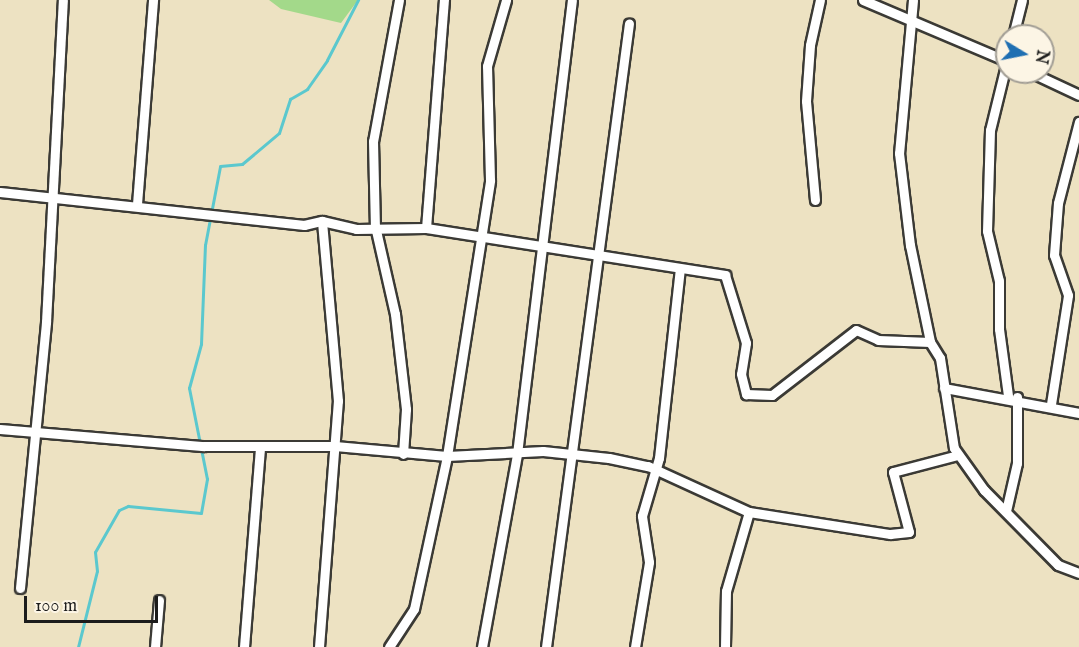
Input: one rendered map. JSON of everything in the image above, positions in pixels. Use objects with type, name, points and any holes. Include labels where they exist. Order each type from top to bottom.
[{"type":"street","points":[[20,588],[46,322],[50,196],[63,0]]},
{"type":"street","points":[[137,204],[153,0]]},
{"type":"street","points":[[399,0],[373,120],[375,226],[395,314],[406,410],[403,454]]},
{"type":"street","points":[[426,228],[444,0]]},
{"type":"street","points":[[389,647],[414,609],[447,456],[489,180],[487,66],[506,0]]},
{"type":"street","points":[[483,647],[517,454],[572,0]]},
{"type":"street","points":[[815,200],[806,101],[810,45],[820,0]]},
{"type":"street","points":[[862,0],[910,16],[995,55]]},
{"type":"street","points":[[913,0],[899,153],[910,245],[930,342],[940,358],[958,455],[1006,511],[1058,565],[1079,573]]},
{"type":"street","points":[[1016,24],[1022,0]]},
{"type":"street","points":[[546,647],[569,456],[601,257],[629,23]]},
{"type":"street","points":[[1001,84],[990,130],[987,231],[999,281],[999,329],[1012,397],[1017,463],[1006,511]]},
{"type":"street","points":[[1055,84],[1079,95]]},
{"type":"street","points":[[1051,405],[1068,295],[1054,255],[1058,203],[1079,122]]},
{"type":"street","points":[[0,192],[137,204],[304,225],[322,221],[426,228],[480,239],[541,246],[728,278],[746,343],[741,374],[746,394],[772,395],[856,330],[878,340],[930,342]]},
{"type":"street","points":[[319,647],[335,446],[337,366],[322,221]]},
{"type":"street","points":[[635,647],[649,562],[642,516],[652,468],[659,458],[680,269]]},
{"type":"street","points":[[944,388],[1012,397],[1079,413]]},
{"type":"street","points":[[0,429],[34,429],[204,446],[260,448],[335,446],[403,454],[447,456],[517,454],[569,456],[652,468],[748,512],[890,534],[909,532],[893,472],[958,455]]},
{"type":"street","points":[[244,647],[260,448]]},
{"type":"street","points":[[725,647],[726,591],[748,512]]},
{"type":"street","points":[[155,647],[159,600]]},
{"type":"green space","points":[[269,0],[358,0],[341,23],[281,9]]},
{"type":"waterway","points":[[78,647],[97,571],[95,552],[119,510],[128,506],[201,513],[207,479],[189,388],[201,344],[205,245],[220,166],[242,164],[279,133],[290,99],[307,89],[327,60],[358,0]]}]
